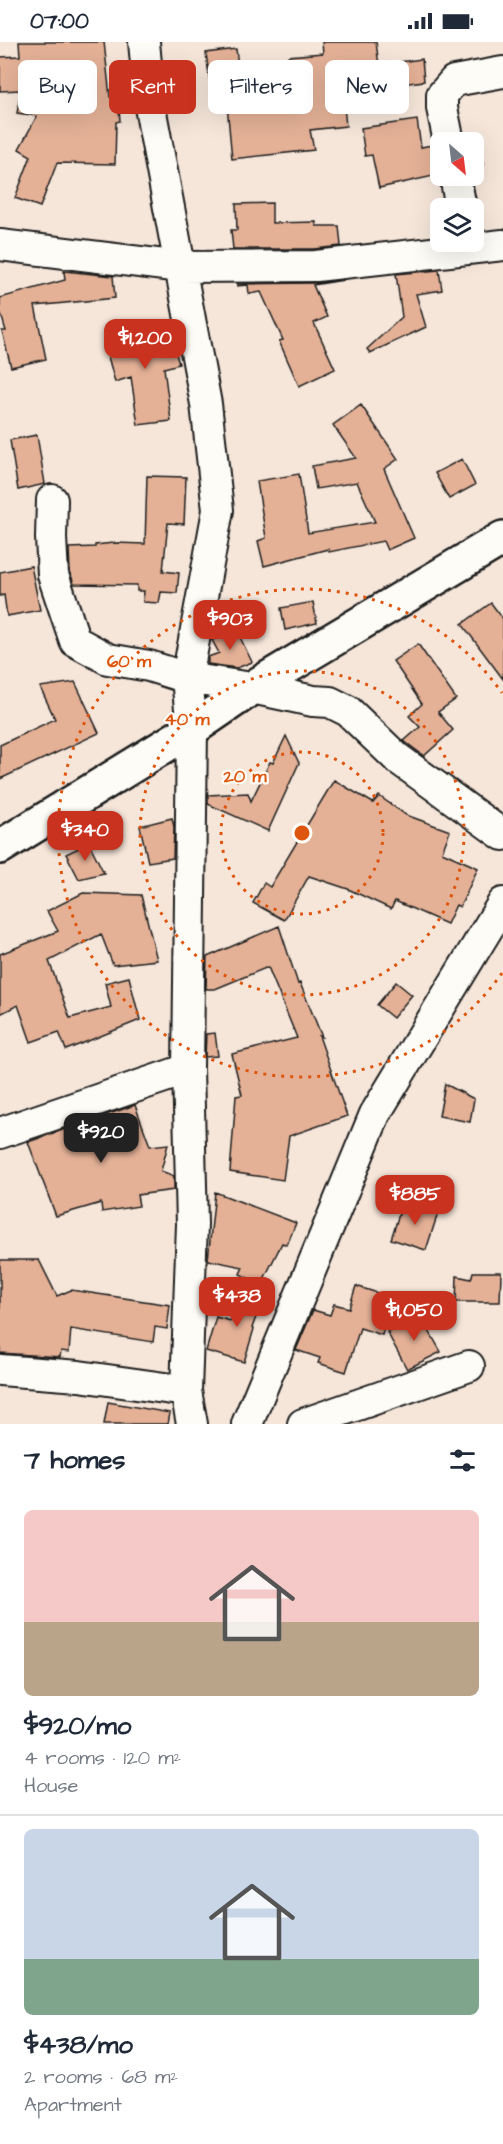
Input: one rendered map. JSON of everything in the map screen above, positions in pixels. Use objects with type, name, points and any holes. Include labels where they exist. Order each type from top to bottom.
[{"type":"street","points":[[144,42],[150,107],[206,404],[218,510],[187,678],[192,729],[188,1069],[192,1224],[186,1391],[192,1424]]},
{"type":"street","points":[[446,132],[442,95],[454,81],[503,72]]},
{"type":"street","points":[[484,244],[503,245]]},
{"type":"street","points":[[0,245],[181,267],[316,266],[430,250]]},
{"type":"street","points":[[52,500],[53,575],[75,641],[108,658],[149,666],[187,678],[252,688],[313,701],[330,702],[348,711],[397,758],[503,835]]},
{"type":"street","points":[[0,847],[192,729],[252,688],[503,538]]},
{"type":"street","points":[[247,1424],[375,1114],[503,903]]},
{"type":"street","points":[[0,1133],[188,1069]]},
{"type":"street","points":[[303,1424],[469,1366]]},
{"type":"street","points":[[0,1370],[80,1376],[186,1391]]},
{"type":"building","points":[[19,42],[104,42],[109,88],[109,114],[119,114],[120,121],[116,122],[115,164],[57,163],[40,207],[15,198],[31,156],[19,149],[37,116],[24,114],[97,114],[97,60],[18,60],[18,90],[0,91],[0,57],[20,56]]},
{"type":"building","points":[[322,42],[376,42],[378,60],[325,60],[325,114],[345,114],[346,126],[310,130],[314,150],[232,159],[228,114],[313,114],[313,60],[288,60],[288,56],[323,53]]},
{"type":"building","points":[[236,49],[237,60],[208,60],[208,68],[206,53]]},
{"type":"building","points":[[422,59],[424,81],[409,83],[409,61]]},
{"type":"building","points":[[417,120],[421,147],[430,145],[430,177],[379,188],[372,155],[365,156],[361,128]]},
{"type":"building","points":[[272,203],[272,223],[316,222],[316,226],[339,226],[341,246],[315,249],[233,249],[231,230],[237,230],[236,204]]},
{"type":"building","points":[[439,270],[442,290],[416,294],[426,327],[370,353],[367,349],[402,317],[396,274]]},
{"type":"building","points":[[64,271],[113,276],[115,298],[35,306],[46,359],[11,367],[2,331],[6,331],[0,311],[0,298],[65,280]]},
{"type":"building","points":[[344,280],[313,285],[327,317],[314,323],[335,369],[299,386],[279,341],[283,340],[261,292],[249,294],[248,285],[237,286],[237,284],[316,283]]},
{"type":"building","points":[[167,324],[179,364],[164,368],[171,421],[138,425],[131,377],[115,382],[104,342]]},
{"type":"building","points":[[361,405],[398,459],[384,469],[414,538],[387,550],[383,541],[329,552],[328,549],[264,566],[258,541],[266,538],[257,481],[299,474],[308,533],[375,522],[357,482],[316,489],[312,466],[356,458],[333,425]]},
{"type":"building","points":[[37,435],[45,484],[18,490],[10,440]]},
{"type":"building","points":[[462,459],[475,485],[449,499],[435,473]]},
{"type":"building","points":[[147,476],[186,477],[184,524],[168,523],[163,571],[179,573],[177,593],[161,592],[159,603],[143,602],[144,591],[137,591],[137,585],[74,584],[70,572],[69,548],[95,547],[95,545],[114,543],[145,544]]},
{"type":"building","points":[[31,566],[40,610],[7,616],[4,595],[0,596],[0,572]]},
{"type":"building","points":[[313,602],[317,623],[285,630],[281,608]]},
{"type":"building","points":[[491,603],[503,619],[503,679],[462,624]]},
{"type":"building","points":[[236,629],[252,662],[237,668],[208,664],[208,657],[219,653],[212,640]]},
{"type":"building","points":[[418,644],[456,699],[438,712],[453,730],[424,756],[404,741],[420,727],[409,716],[422,704],[393,661]]},
{"type":"building","points":[[75,682],[99,733],[0,779],[0,745],[55,719],[40,687]]},
{"type":"building","points":[[286,736],[299,763],[268,831],[208,804],[208,795],[248,793],[251,801]]},
{"type":"building","points":[[334,780],[373,803],[379,796],[406,815],[450,831],[442,852],[478,868],[460,907],[456,905],[447,924],[395,901],[391,909],[348,889],[309,876],[284,920],[253,903],[264,883],[270,887]]},
{"type":"building","points":[[172,818],[173,858],[148,862],[140,826]]},
{"type":"building","points":[[89,843],[104,873],[79,879],[66,854]]},
{"type":"building","points":[[83,893],[141,895],[157,960],[113,965],[101,934],[49,961],[70,1018],[111,1007],[105,983],[129,977],[140,1020],[66,1050],[59,1032],[31,1042],[18,1005],[0,1014],[0,954],[58,931],[47,911]]},
{"type":"building","points":[[279,926],[298,984],[300,983],[322,1037],[319,1036],[347,1116],[289,1136],[283,1180],[230,1172],[236,1096],[242,1095],[232,1054],[297,1038],[268,967],[215,989],[206,989],[207,957]]},
{"type":"building","points":[[396,982],[412,995],[393,1018],[377,1005]]},
{"type":"building","points":[[215,1033],[218,1056],[205,1057],[206,1034]]},
{"type":"building","points":[[445,1084],[474,1099],[470,1122],[439,1116]]},
{"type":"building","points":[[135,1105],[150,1146],[168,1144],[161,1171],[174,1176],[174,1190],[137,1195],[139,1206],[102,1212],[101,1203],[56,1216],[28,1142]]},
{"type":"building","points":[[215,1192],[296,1223],[287,1245],[282,1243],[261,1285],[240,1274],[243,1267],[208,1260]]},
{"type":"building","points":[[403,1202],[438,1213],[426,1250],[391,1239]]},
{"type":"building","points":[[0,1260],[39,1260],[57,1296],[71,1290],[170,1305],[167,1329],[155,1327],[153,1342],[71,1329],[69,1352],[61,1351],[60,1357],[0,1353]]},
{"type":"building","points":[[473,1272],[501,1272],[500,1302],[456,1302],[457,1276],[471,1279]]},
{"type":"building","points":[[246,1285],[265,1293],[252,1328],[254,1329],[244,1362],[206,1351],[216,1317],[231,1321]]},
{"type":"building","points":[[356,1286],[393,1298],[382,1335],[360,1328],[346,1372],[318,1363],[320,1358],[296,1350],[313,1310],[330,1315],[334,1304],[349,1308]]},
{"type":"building","points":[[420,1315],[441,1352],[407,1369],[387,1332]]},
{"type":"building","points":[[108,1402],[170,1413],[168,1424],[104,1424]]}]
